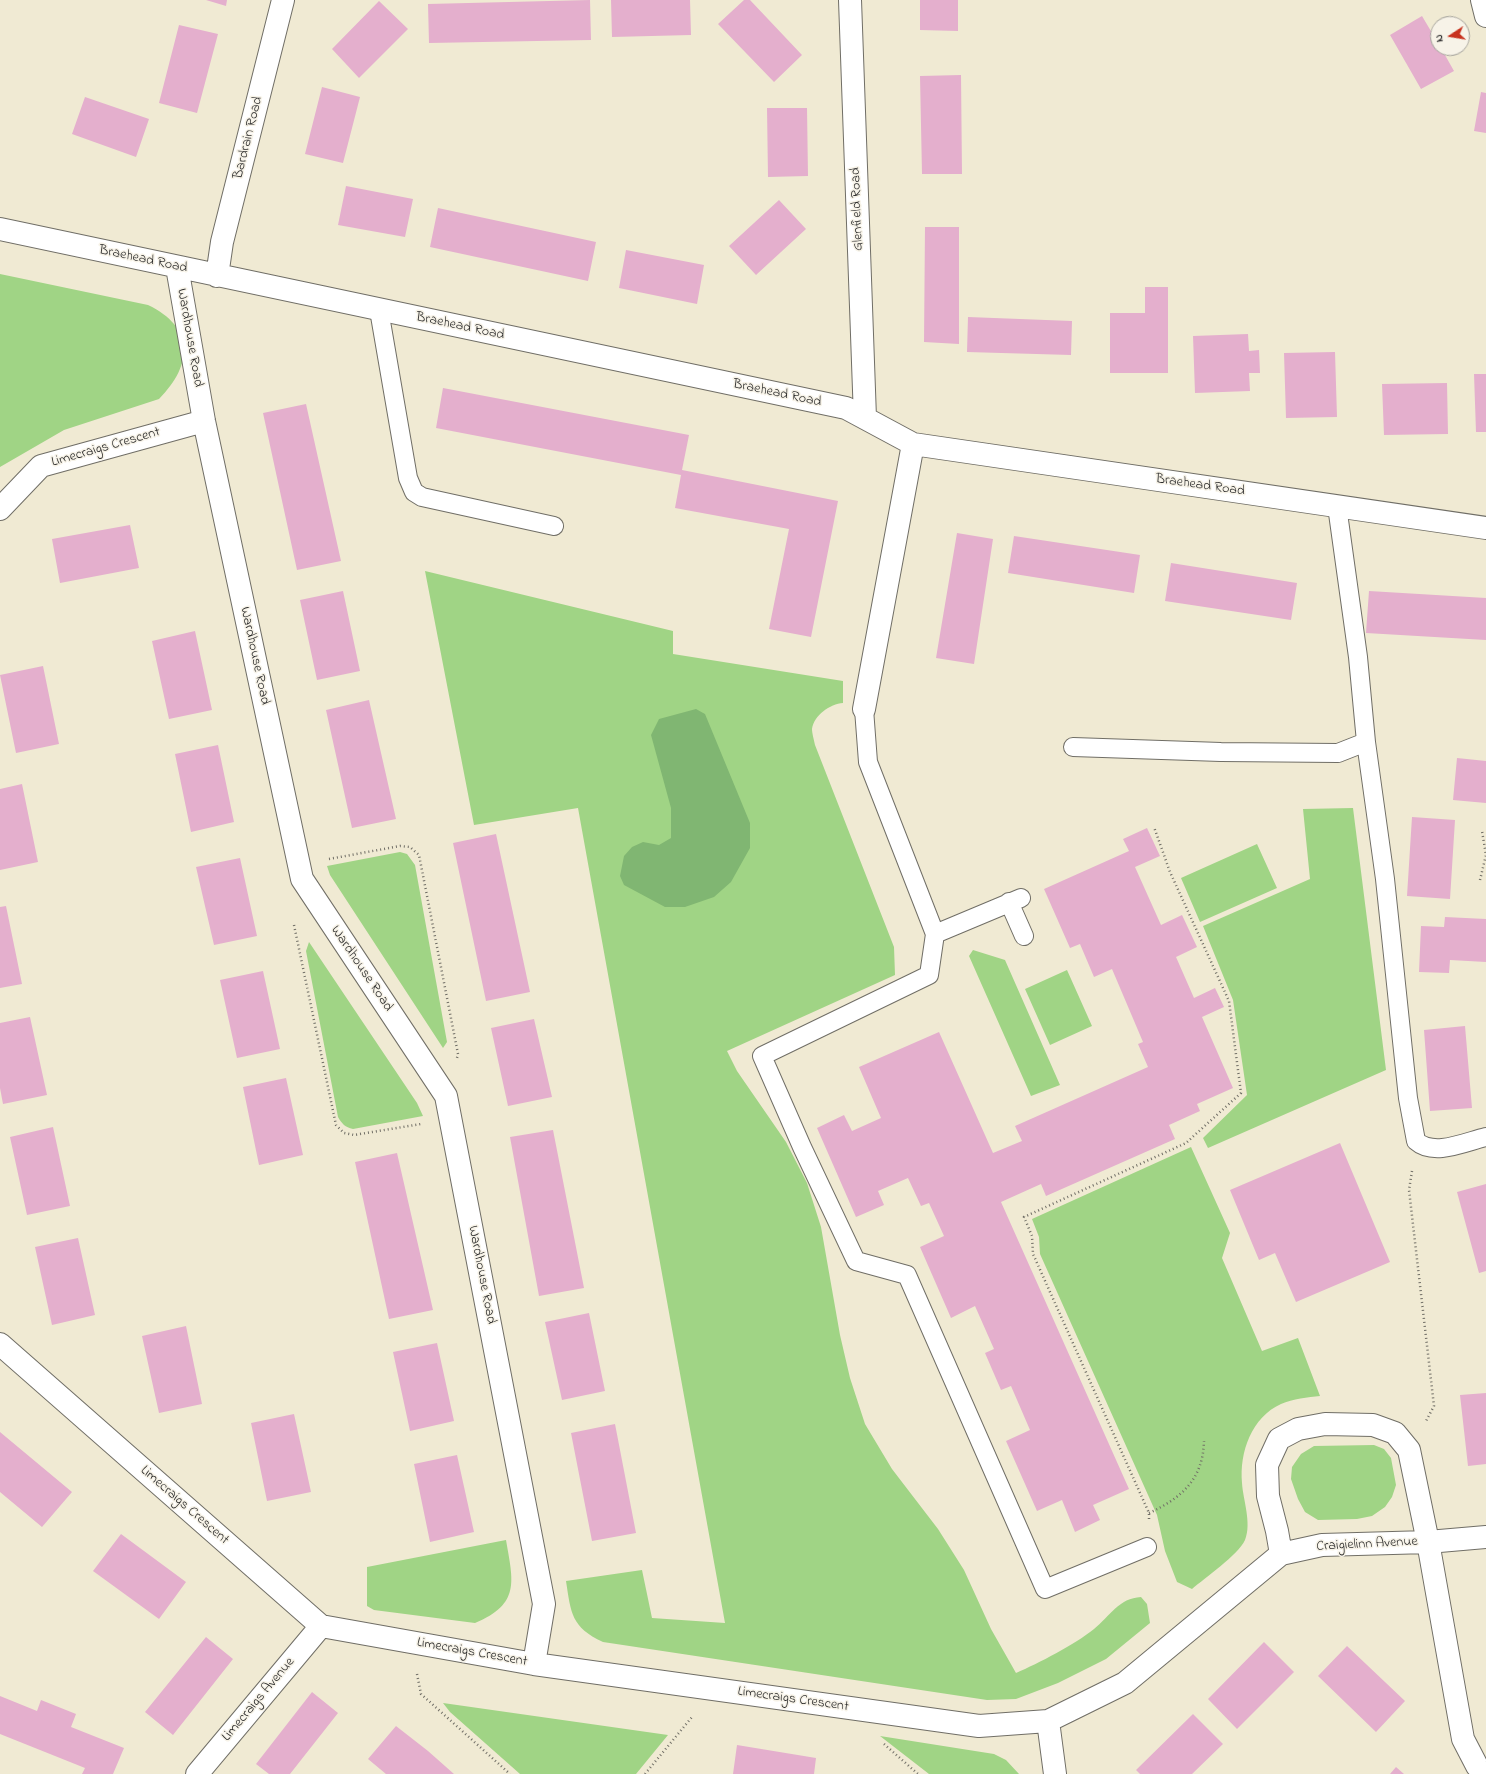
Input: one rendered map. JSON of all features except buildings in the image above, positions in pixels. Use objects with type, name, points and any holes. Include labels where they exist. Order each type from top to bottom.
[{"type":"street","name":"Bardrain Road","points":[[217,276],[222,242],[283,0]]},
{"type":"street","name":"Glenfield Road","points":[[850,0],[865,418]]},
{"type":"street","points":[[1482,0],[1486,16]]},
{"type":"street","name":"Braehead Road","points":[[0,230],[846,408],[913,444],[1486,528]]},
{"type":"street","name":"Wardhouse Road","points":[[176,268],[204,421],[302,879],[446,1096],[544,1604],[534,1664]]},
{"type":"street","name":"Limecraigs Crescent","points":[[0,509],[41,466],[204,421]]},
{"type":"street","points":[[864,709],[913,444]]},
{"type":"street","name":"Limecraigs Crescent","points":[[0,1344],[322,1626],[534,1664],[979,1726],[1048,1721]]},
{"type":"street","points":[[1281,1554],[1278,1531],[1268,1496],[1267,1465],[1279,1439],[1298,1430],[1325,1424],[1373,1425],[1395,1434],[1409,1450],[1428,1542],[1486,1537]]},
{"type":"street","name":"Craigielinn Avenue","points":[[1048,1721],[1125,1683],[1281,1554],[1322,1545],[1428,1542],[1430,1561],[1463,1739],[1477,1766],[1485,1774]]},
{"type":"street","name":"Limecraigs Avenue","points":[[197,1774],[322,1626]]},
{"type":"street","points":[[1048,1721],[1055,1774]]},
{"type":"lane","points":[[379,310],[408,478],[414,492],[422,497],[554,526]]},
{"type":"lane","points":[[1337,506],[1358,657],[1366,742],[1388,902],[1408,1098],[1416,1141],[1420,1144],[1439,1149],[1486,1137]]},
{"type":"lane","points":[[864,709],[868,762],[935,934],[929,975],[762,1056],[802,1147],[856,1261],[907,1275],[1045,1589],[1146,1547]]},
{"type":"lane","points":[[1073,747],[1221,752],[1338,753],[1366,742]]},
{"type":"lane","points":[[935,934],[1015,900],[1024,936]]},
{"type":"path","points":[[1146,1547],[1149,1514],[1033,1254],[1032,1236],[1024,1217],[1186,1143],[1241,1093],[1229,1001],[1170,872],[1154,827]]},
{"type":"path","points":[[1480,880],[1486,855],[1482,831]]},
{"type":"path","points":[[446,1096],[458,1054],[419,855],[410,847],[400,846],[321,860],[302,879],[292,913],[336,1125],[344,1133],[354,1135],[451,1119]]},
{"type":"path","points":[[1409,1450],[1434,1406],[1410,1190],[1416,1141]]},
{"type":"path","points":[[1149,1514],[1169,1504],[1185,1492],[1196,1476],[1204,1456],[1204,1441]]},
{"type":"path","points":[[411,1642],[422,1694],[510,1774]]},
{"type":"path","points":[[645,1774],[715,1689]]},
{"type":"green space","points":[[0,274],[148,305],[163,314],[174,324],[181,335],[184,347],[183,360],[179,373],[159,399],[64,430],[0,467]]},
{"type":"green space","points":[[425,571],[673,631],[673,654],[843,681],[843,703],[823,711],[813,724],[812,732],[815,745],[894,947],[895,975],[727,1051],[737,1071],[786,1142],[807,1183],[821,1227],[840,1335],[850,1378],[865,1424],[892,1469],[938,1529],[964,1570],[991,1629],[1016,1673],[1046,1659],[1077,1641],[1100,1624],[1115,1608],[1121,1604],[1133,1598],[1141,1597],[1147,1604],[1150,1623],[1106,1659],[1058,1683],[1016,1699],[987,1700],[603,1642],[584,1631],[574,1618],[569,1602],[566,1581],[642,1570],[652,1618],[725,1623],[578,808],[474,825]]},
{"type":"green space","points":[[696,709],[705,714],[750,823],[750,848],[731,882],[714,897],[685,907],[665,907],[624,885],[620,876],[624,856],[632,847],[643,842],[659,845],[671,838],[671,808],[651,735],[659,719]]},
{"type":"green space","points":[[1353,808],[1386,1070],[1208,1148],[1203,1138],[1247,1095],[1233,1000],[1203,926],[1310,879],[1303,809]]},
{"type":"green space","points":[[1257,844],[1277,888],[1200,922],[1181,878]]},
{"type":"green space","points":[[400,852],[407,854],[415,865],[447,1042],[443,1048],[330,875],[327,866]]},
{"type":"green space","points":[[309,942],[417,1103],[423,1116],[353,1129],[346,1126],[339,1119],[306,951]]},
{"type":"green space","points":[[973,950],[1005,960],[1060,1085],[1031,1096],[969,956]]},
{"type":"green space","points":[[1067,970],[1092,1026],[1050,1045],[1025,989]]},
{"type":"green space","points":[[1191,1147],[1230,1233],[1222,1258],[1262,1351],[1298,1338],[1320,1396],[1281,1404],[1262,1417],[1255,1427],[1245,1448],[1243,1459],[1242,1483],[1248,1526],[1245,1540],[1229,1559],[1192,1589],[1177,1582],[1165,1551],[1157,1515],[1040,1254],[1039,1237],[1032,1219]]},
{"type":"green space","points":[[1374,1445],[1384,1449],[1391,1458],[1396,1485],[1392,1497],[1385,1507],[1372,1516],[1357,1519],[1318,1520],[1305,1512],[1298,1499],[1291,1479],[1292,1467],[1301,1454],[1314,1446]]},
{"type":"green space","points":[[506,1540],[511,1568],[510,1590],[507,1599],[500,1608],[490,1616],[475,1623],[374,1610],[367,1606],[367,1567]]},
{"type":"green space","points":[[443,1703],[668,1735],[636,1774],[520,1774],[450,1712]]},
{"type":"green space","points":[[880,1736],[994,1754],[1006,1760],[1019,1774],[929,1774]]}]
